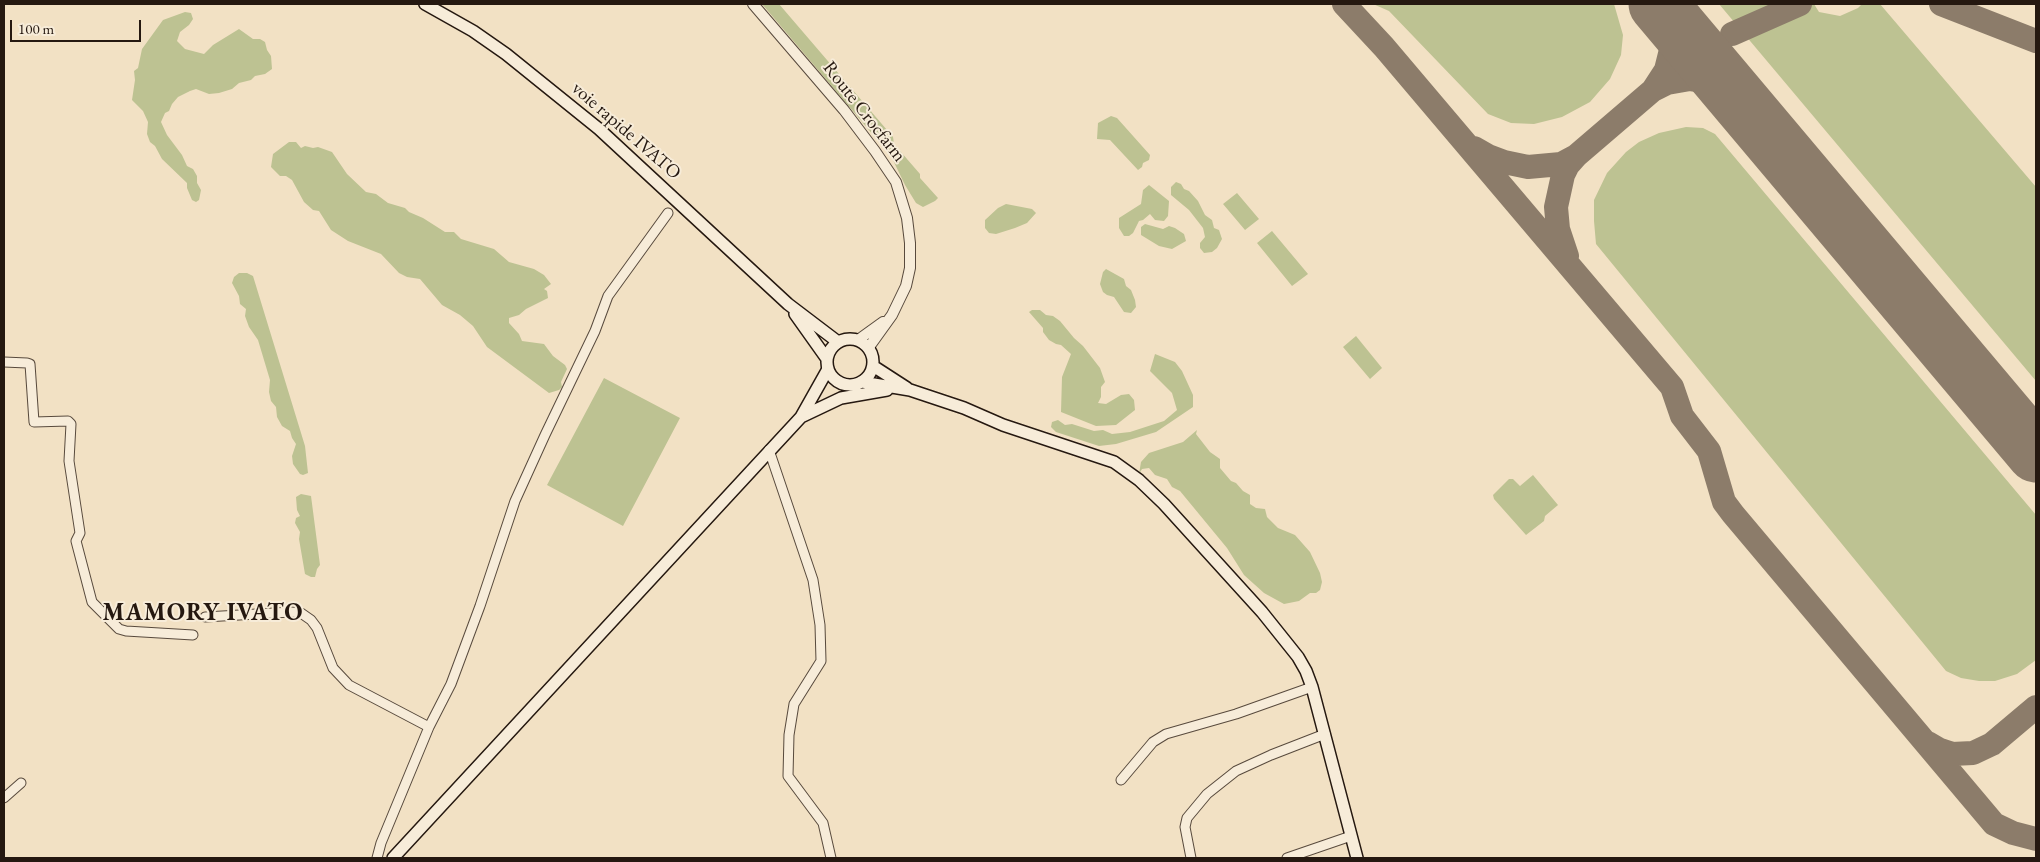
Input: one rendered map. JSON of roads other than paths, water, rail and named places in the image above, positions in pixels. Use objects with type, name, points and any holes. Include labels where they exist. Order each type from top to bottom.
[{"type":"main road","name":"voie rapide IVATO","points":[[425,4],[473,31],[506,54],[599,129],[788,304]]},
{"type":"main road","points":[[788,304],[838,342]]},
{"type":"main road","points":[[788,304],[828,364],[834,378],[842,383],[857,383],[910,390],[964,408],[1003,425],[1114,462],[1139,480],[1187,528],[1298,657],[1312,687],[1357,858]]},
{"type":"main road","points":[[393,858],[801,416],[828,364],[831,349],[838,342],[848,339],[858,340],[869,347],[873,366],[869,376],[801,416]]},
{"type":"main road","points":[[873,366],[910,390]]},
{"type":"main road","points":[[801,416],[841,398],[876,391],[910,390]]},
{"type":"street","name":"Route Crocfarm","points":[[753,4],[844,110],[896,182],[907,218],[910,268],[906,286],[892,315],[869,347]]},
{"type":"street","points":[[376,858],[429,727],[450,684],[480,606],[515,501],[595,331],[608,296],[668,213]]},
{"type":"street","name":"Route Crocfarm","points":[[858,340],[892,315]]},
{"type":"street","points":[[4,362],[30,364],[34,422],[68,421],[71,424],[69,461],[80,533],[76,541],[92,602],[119,629],[193,635]]},
{"type":"street","points":[[769,450],[813,580],[820,625],[821,661],[794,704],[789,735],[788,776],[823,823],[831,858]]},
{"type":"street","points":[[205,617],[301,613],[317,628],[333,668],[349,685],[429,727]]},
{"type":"street","points":[[1121,780],[1153,742],[1166,734],[1236,714],[1312,687]]},
{"type":"street","points":[[1191,858],[1185,827],[1187,818],[1207,794],[1236,771],[1325,734]]},
{"type":"street","points":[[4,798],[21,783]]},
{"type":"street","points":[[1287,858],[1351,836]]},
{"type":"district","name":"MAMORY IVATO","points":[[203,613]]}]
